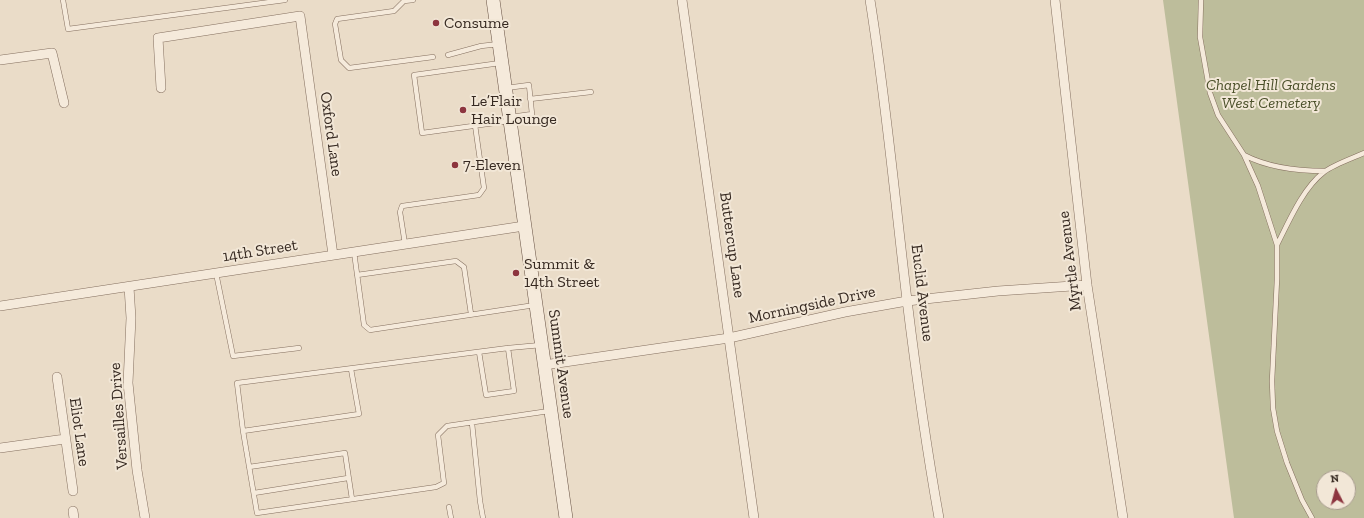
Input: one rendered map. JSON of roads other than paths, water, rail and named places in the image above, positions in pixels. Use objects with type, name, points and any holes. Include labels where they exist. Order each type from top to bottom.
[{"type":"main road","name":"Summit Avenue","points":[[493,0],[566,518]]},
{"type":"street","name":"Buttercup Lane","points":[[682,0],[754,518]]},
{"type":"street","name":"Euclid Avenue","points":[[870,0],[881,67],[907,301],[928,455],[939,518]]},
{"type":"street","name":"Myrtle Avenue","points":[[1055,0],[1086,285],[1123,518]]},
{"type":"street","name":"Oxford Lane","points":[[161,88],[158,38],[300,16],[333,256]]},
{"type":"street","points":[[0,60],[52,53],[64,103]]},
{"type":"street","name":"14th Street","points":[[0,306],[524,226]]},
{"type":"street","name":"Morningside Drive","points":[[544,365],[729,338],[845,312],[907,301],[998,291],[1086,285]]},
{"type":"street","name":"Versailles Drive","points":[[129,286],[131,318],[128,383],[137,470],[144,518]]},
{"type":"street","name":"Eliot Lane","points":[[56,377],[73,491]]},
{"type":"street","points":[[0,448],[65,439]]},
{"type":"lane","points":[[63,0],[68,29],[285,0]]},
{"type":"lane","points":[[413,0],[404,2],[394,11],[337,19],[335,24],[341,60],[349,68],[433,57]]},
{"type":"lane","points":[[1201,0],[1200,37],[1210,93],[1218,115],[1244,155],[1258,186],[1277,245],[1277,279],[1272,381],[1273,408],[1287,463],[1302,500],[1312,518]]},
{"type":"lane","points":[[448,55],[482,46],[499,44]]},
{"type":"lane","points":[[501,63],[414,75],[422,133],[475,126],[532,114],[529,85],[505,88]]},
{"type":"lane","points":[[530,99],[592,92]]},
{"type":"lane","points":[[406,244],[400,212],[402,206],[479,195],[484,188],[475,126]]},
{"type":"lane","points":[[1277,245],[1288,221],[1312,184],[1325,171],[1364,153]]},
{"type":"lane","points":[[1244,155],[1259,163],[1282,168],[1304,171],[1325,171]]},
{"type":"lane","points":[[354,252],[364,325],[370,330],[535,305]]},
{"type":"lane","points":[[357,275],[456,261],[464,266],[471,314]]},
{"type":"lane","points":[[216,273],[232,356],[299,348]]},
{"type":"lane","points":[[541,345],[237,383],[243,431],[257,513],[436,487],[444,483],[438,435],[447,426],[550,411]]},
{"type":"lane","points":[[479,352],[486,395],[514,392],[508,348]]},
{"type":"lane","points":[[243,431],[359,414],[351,369]]},
{"type":"lane","points":[[472,422],[483,518]]},
{"type":"lane","points":[[249,467],[344,453],[352,499]]},
{"type":"lane","points":[[254,493],[348,478]]},
{"type":"lane","points":[[449,507],[451,518]]},
{"type":"place","name":"Consume","points":[[436,23]]},
{"type":"place","name":"Le’Flair Hair Lounge","points":[[463,110]]},
{"type":"place","name":"7-Eleven","points":[[455,165]]},
{"type":"place","name":"Summit & 14th Street","points":[[516,273]]},
{"type":"park label","name":"Chapel Hill Gardens West Cemetery","points":[[1271,94]]}]
